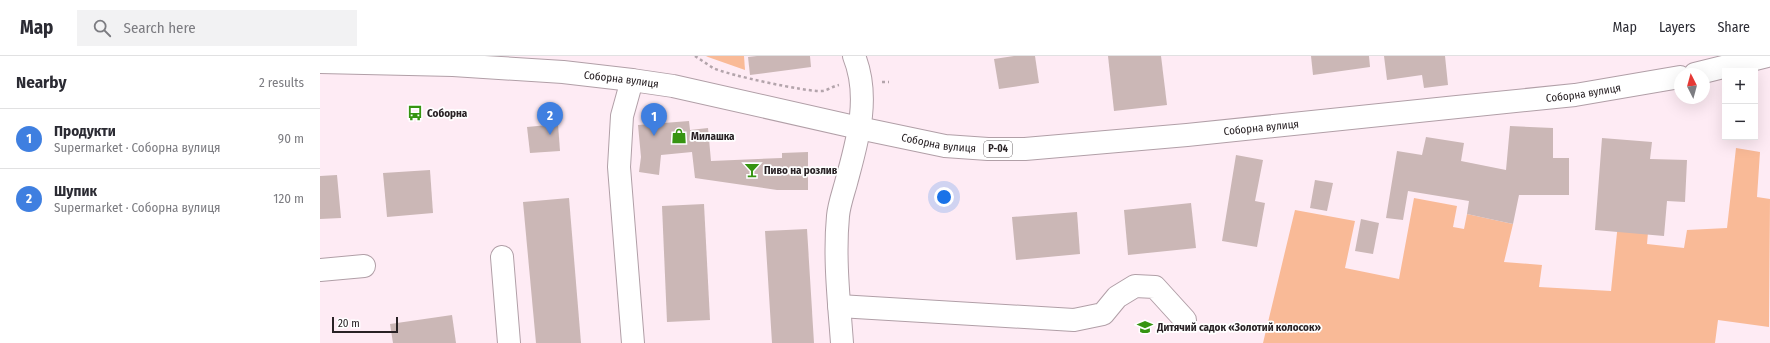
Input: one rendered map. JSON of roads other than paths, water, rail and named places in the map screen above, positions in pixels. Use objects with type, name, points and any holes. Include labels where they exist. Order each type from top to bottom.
[{"type":"main road","points":[[842,343],[836,244],[838,214],[859,128],[862,101],[862,83],[854,56]]},
{"type":"main road","points":[[1710,70],[1767,56]]},
{"type":"main road","name":"Соборна вулиця","points":[[320,62],[453,65],[563,72],[632,80],[673,86],[946,146],[988,149],[1025,149],[1575,95],[1674,78]]},
{"type":"main road","points":[[632,80],[622,116],[619,167],[632,343]]},
{"type":"main road","points":[[502,257],[508,343]]},
{"type":"main road","points":[[320,270],[364,266]]},
{"type":"main road","points":[[839,306],[1074,320],[1103,314],[1117,297],[1135,286],[1155,287],[1185,320]]},
{"type":"place","name":"Соборна","points":[[415,113]]},
{"type":"place","name":"Шупик","points":[[550,135]]},
{"type":"place","name":"Продукти","points":[[654,136]]},
{"type":"place","name":"Милашка","points":[[679,136]]},
{"type":"place","name":"Пиво на розлив","points":[[752,170]]},
{"type":"place","name":"Дитячий садок «Золотий колосок»","points":[[1145,327]]}]
